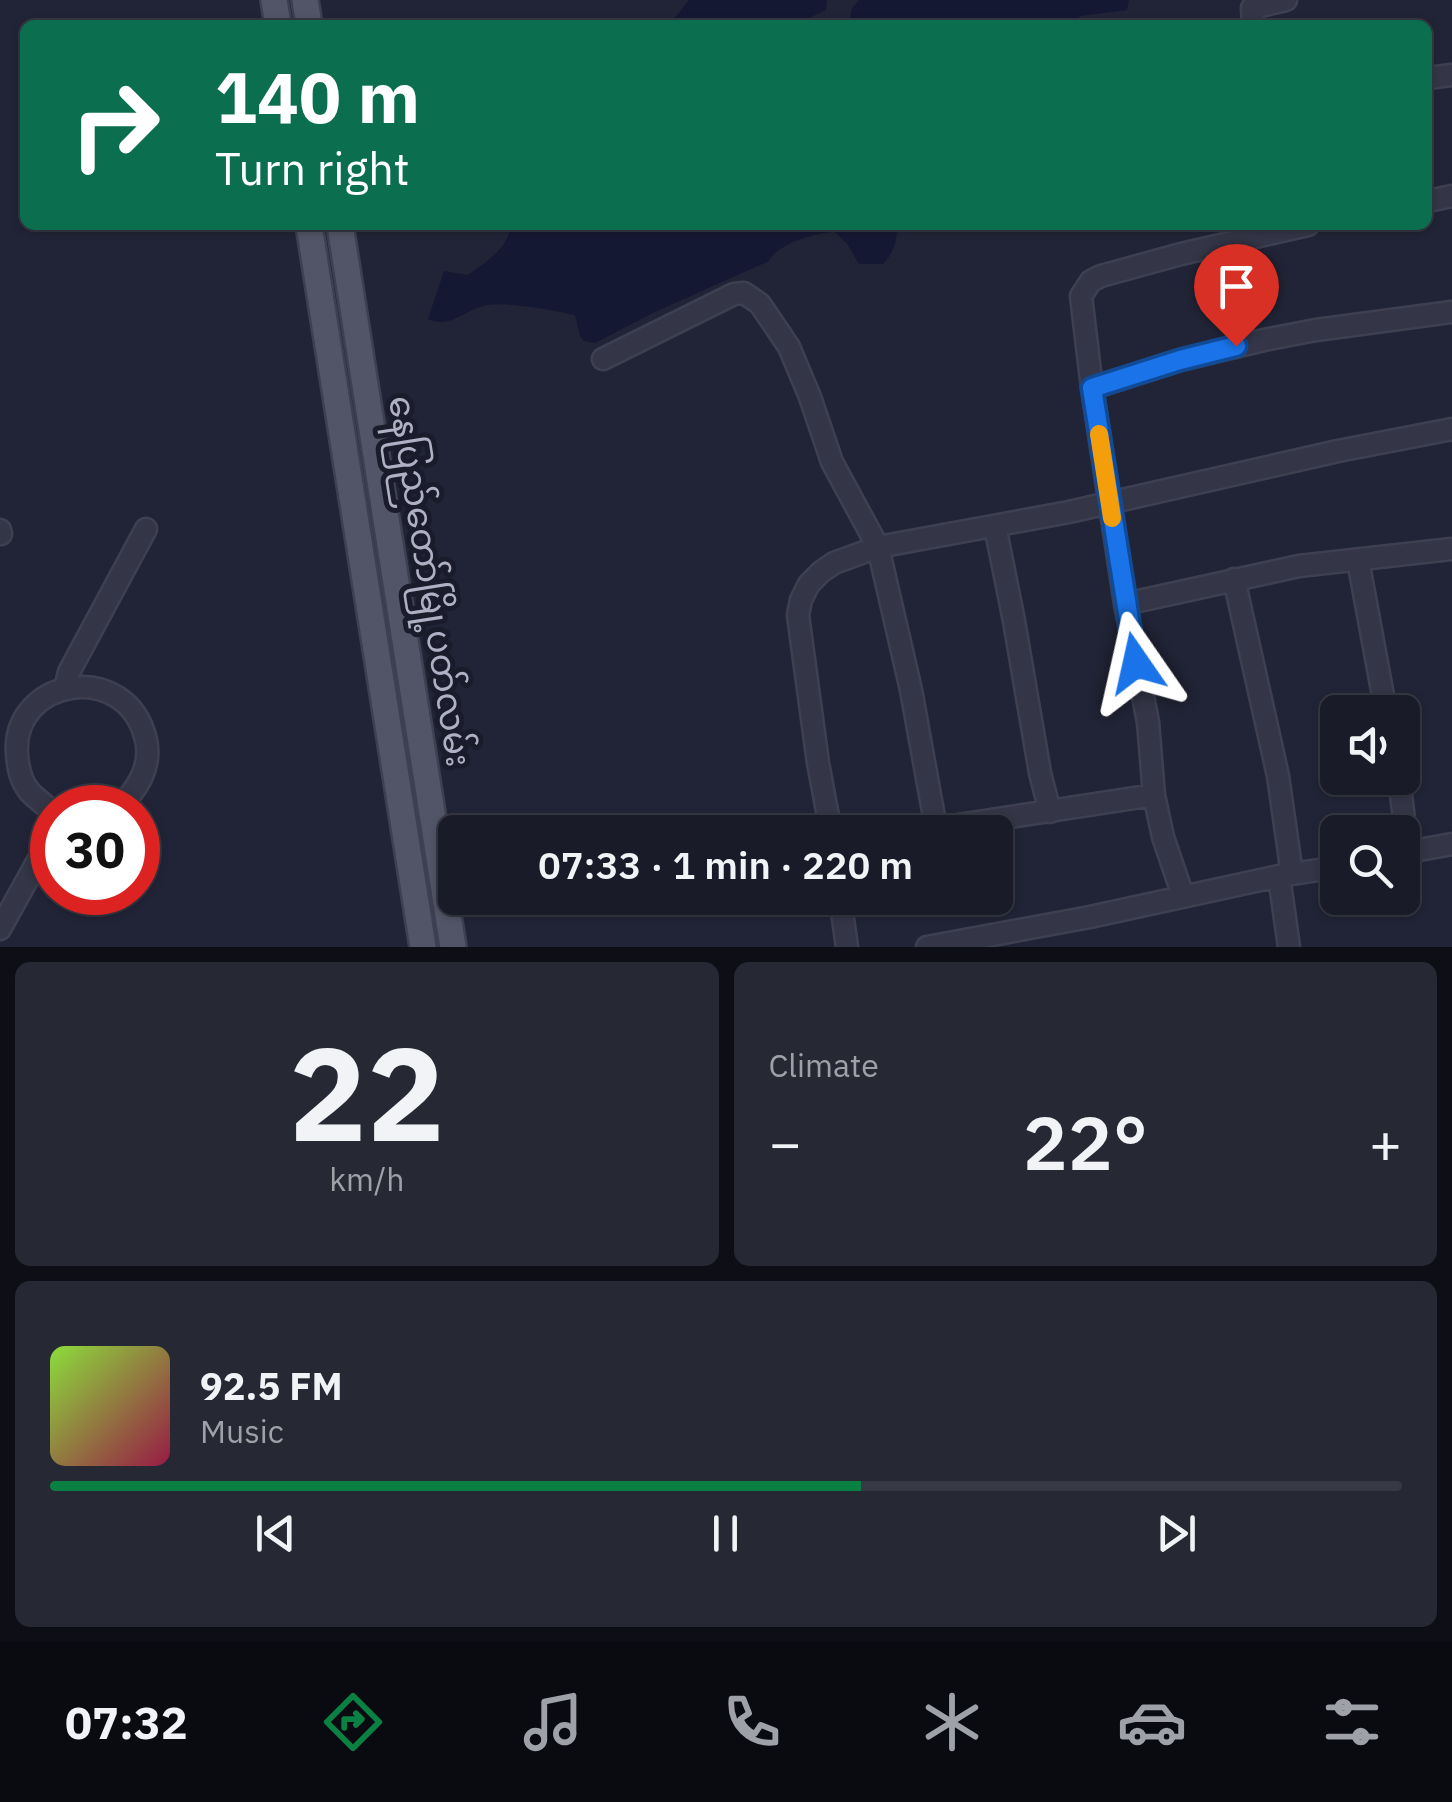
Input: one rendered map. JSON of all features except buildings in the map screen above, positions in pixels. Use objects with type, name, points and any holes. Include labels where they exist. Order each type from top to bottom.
[{"type":"main road","points":[[311,230],[423,947]]},
{"type":"main road","name":"နေပြည်တော်မြို့ပတ်လမ်း","points":[[341,230],[453,947]]},
{"type":"street","points":[[1252,11],[1286,0]]},
{"type":"street","points":[[1183,896],[1154,796],[1148,722],[1092,388],[1081,296],[1091,281],[1100,276],[1281,230]]},
{"type":"street","points":[[603,359],[734,294],[744,293],[760,304],[789,347],[832,462],[878,547],[911,690],[934,815]]},
{"type":"street","points":[[1092,388],[1180,360],[1264,340],[1452,312]]},
{"type":"street","points":[[828,815],[798,616],[809,584],[834,563],[878,547],[1452,429]]},
{"type":"street","points":[[995,526],[1050,812]]},
{"type":"street","points":[[65,689],[69,672],[146,529]]},
{"type":"street","points":[[1126,604],[1298,566],[1452,549]]},
{"type":"street","points":[[1358,560],[1383,695]]},
{"type":"street","points":[[1234,580],[1278,776],[1290,947]]},
{"type":"street","points":[[30,792],[18,769],[16,746],[22,724],[32,708],[50,694],[72,686],[110,692],[128,705],[141,723],[148,746],[146,768],[138,785]]},
{"type":"street","points":[[1013,817],[1154,796]]},
{"type":"street","points":[[1420,849],[1452,844]]},
{"type":"street","points":[[927,947],[1320,870]]},
{"type":"street","points":[[0,929],[30,875]]},
{"type":"street","points":[[842,915],[847,947]]},
{"type":"water","points":[[689,0],[827,0],[826,10],[805,20],[673,20]]},
{"type":"water","points":[[859,0],[1129,0],[1127,10],[1080,16],[1077,20],[850,20],[852,8]]},
{"type":"water","points":[[510,230],[897,230],[894,246],[883,264],[859,264],[835,232],[818,234],[789,244],[769,261],[595,343],[580,336],[575,315],[531,307],[487,305],[444,322],[428,319],[444,271],[468,275],[501,248]]},
{"type":"slow traffic","points":[[1099,434],[1112,518]]},
{"type":"route","points":[[1136,663],[1092,388],[1236,346]]}]
